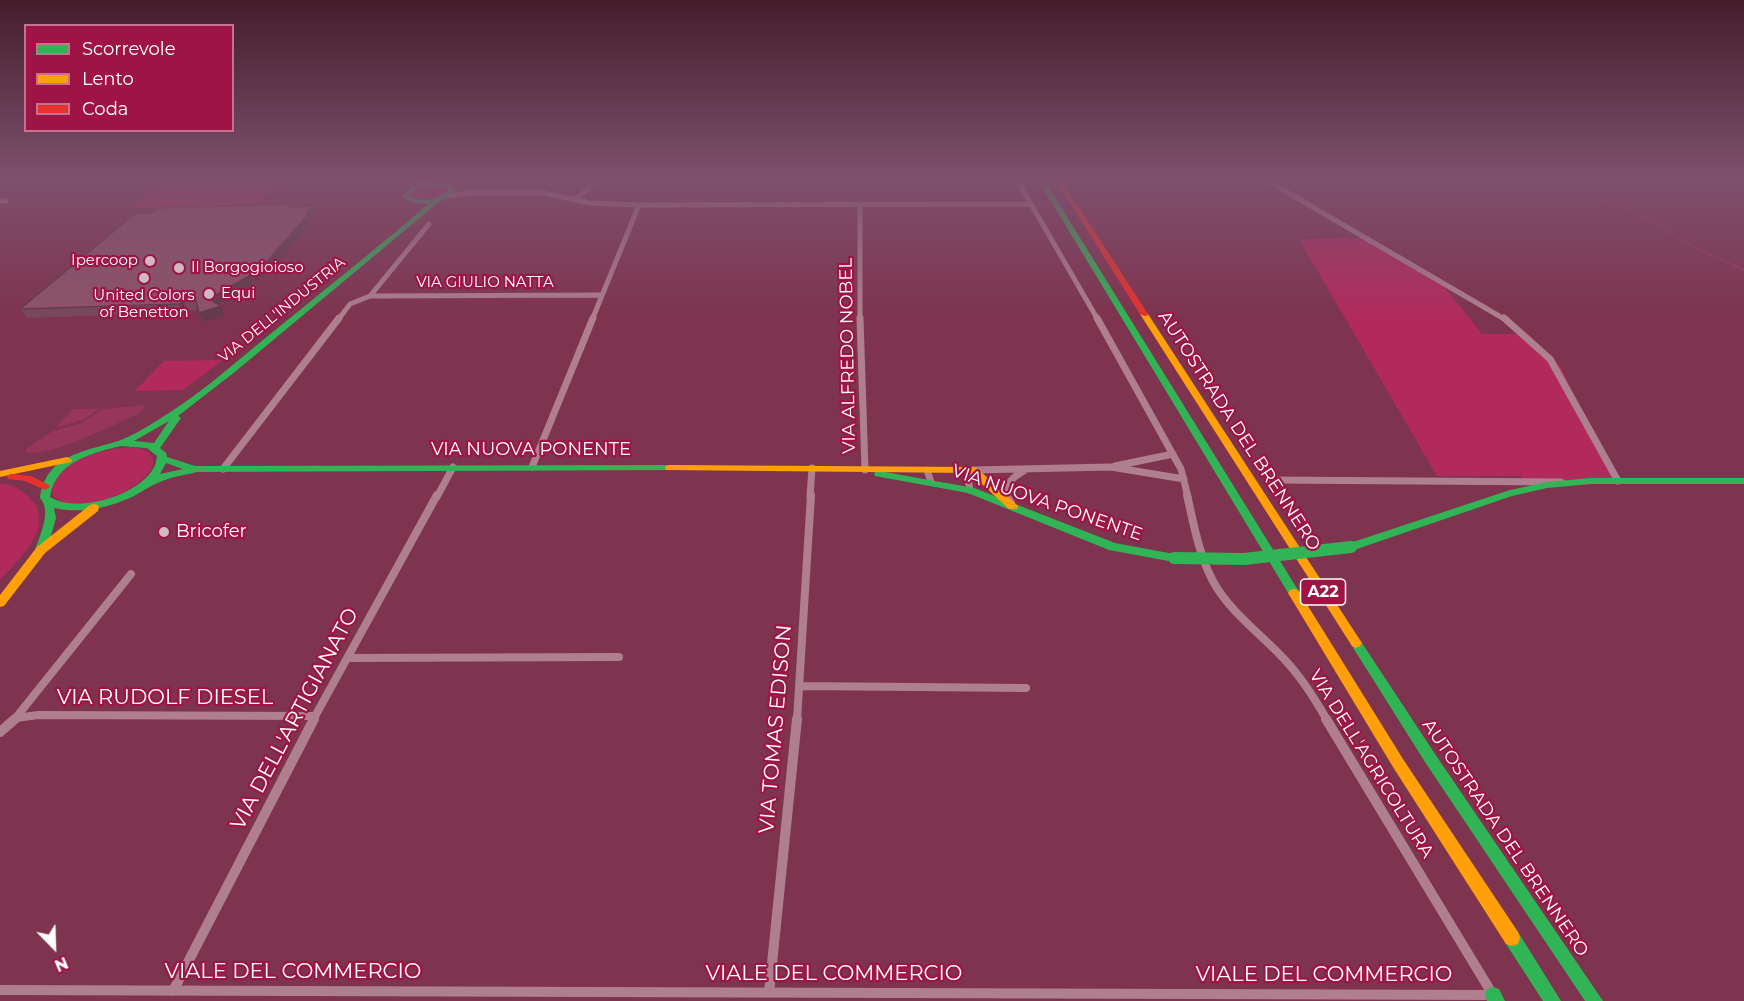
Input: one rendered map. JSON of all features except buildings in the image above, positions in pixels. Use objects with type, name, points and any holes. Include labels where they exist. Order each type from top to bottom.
[{"type":"main road","name":"VIA DELL'INDUSTRIA","points":[[121,443],[149,431],[185,408],[382,249],[404,225]]},
{"type":"main road","name":"AUTOSTRADA DEL BRENNERO","points":[[1069,225],[1398,763],[1553,1001]]},
{"type":"main road","name":"AUTOSTRADA DEL BRENNERO","points":[[1087,225],[1430,758],[1595,1001]]},
{"type":"main road","name":"VIA DELL'INDUSTRIA","points":[[156,447],[163,434],[185,408]]},
{"type":"main road","points":[[0,475],[40,468],[121,443],[142,443],[156,447],[163,459],[158,472],[144,484]]},
{"type":"main road","points":[[40,550],[51,518],[44,495],[45,487],[58,470],[84,454]]},
{"type":"main road","name":"VIA NUOVA PONENTE","points":[[163,459],[197,469]]},
{"type":"main road","name":"VIA NUOVA PONENTE","points":[[105,503],[144,484],[197,469],[532,466],[973,470]]},
{"type":"main road","name":"VIA NUOVA PONENTE","points":[[865,470],[970,490],[1113,547],[1174,558],[1244,559],[1351,547],[1510,493],[1568,482],[1744,482]]},
{"type":"main road","points":[[973,470],[1013,506]]},
{"type":"main road","points":[[0,475],[27,478],[45,487]]},
{"type":"main road","points":[[48,502],[70,508],[105,503]]},
{"type":"main road","points":[[0,603],[40,550],[81,516],[105,503]]},
{"type":"street","points":[[223,469],[347,307],[370,296],[428,225]]},
{"type":"street","points":[[532,466],[631,225]]},
{"type":"street","name":"VIA ALFREDO NOBEL","points":[[860,225],[860,351],[864,389],[865,470]]},
{"type":"street","name":"VIA DELL'AGRICOLTURA","points":[[1043,225],[1173,454],[1184,479],[1201,553],[1214,584],[1227,601],[1281,656],[1311,693],[1495,998]]},
{"type":"street","points":[[1343,225],[1507,320],[1550,359],[1618,481]]},
{"type":"street","name":"VIA GIULIO NATTA","points":[[370,296],[600,296]]},
{"type":"street","points":[[1111,467],[1173,454]]},
{"type":"street","name":"VIA DELL'ARTIGIANATO","points":[[173,991],[315,716],[453,467]]},
{"type":"street","points":[[1111,467],[1184,479]]},
{"type":"street","name":"VIA NUOVA PONENTE","points":[[973,470],[1111,467]]},
{"type":"street","name":"VIA TOMAS EDISON","points":[[769,993],[800,686],[812,468]]},
{"type":"street","points":[[927,470],[931,482]]},
{"type":"street","points":[[970,490],[968,479],[973,470]]},
{"type":"street","points":[[1013,506],[1006,496],[1008,484],[1010,479],[1027,470]]},
{"type":"street","name":"VIA NUOVA PONENTE","points":[[1272,480],[1568,482]]},
{"type":"street","name":"VIA RUDOLF DIESEL","points":[[0,732],[15,718],[131,573]]},
{"type":"street","points":[[348,658],[619,657]]},
{"type":"street","points":[[800,686],[1026,688]]},
{"type":"street","name":"VIA RUDOLF DIESEL","points":[[15,718],[38,715],[315,716]]},
{"type":"street","name":"VIALE DEL COMMERCIO","points":[[0,990],[173,991],[200,997],[588,997],[769,993],[1083,998],[1495,998]]},
{"type":"shaded area","points":[[1366,238],[1438,279],[1482,334],[1528,334],[1561,367],[1615,484],[1525,483],[1521,476],[1437,476],[1299,239]]},
{"type":"shaded area","points":[[223,360],[183,390],[135,391],[164,361]]},
{"type":"shaded area","points":[[146,406],[138,414],[64,446],[35,453],[25,452],[28,447],[53,431],[82,423],[103,409]]},
{"type":"shaded area","points":[[74,409],[99,409],[85,419],[55,428]]},
{"type":"shaded area","points":[[131,447],[149,453],[153,464],[146,476],[130,488],[110,498],[88,504],[67,503],[52,494],[55,482],[61,473],[82,458],[108,450]]},
{"type":"shaded area","points":[[0,484],[14,486],[25,494],[35,505],[39,516],[34,539],[0,580]]},
{"type":"waterway","points":[[1658,225],[1696,248],[1744,270]]},
{"type":"traffic: fast","points":[[121,443],[161,422],[198,397],[408,225]]},
{"type":"traffic: fast","points":[[1069,225],[1294,593]]},
{"type":"traffic: fast","points":[[156,447],[176,418]]},
{"type":"traffic: fast","points":[[121,443],[150,445],[162,455],[159,469],[141,487],[113,500],[82,507],[57,505],[45,498],[52,475],[61,466],[97,449],[121,443]]},
{"type":"traffic: fast","points":[[163,459],[191,468]]},
{"type":"traffic: fast","points":[[144,485],[163,477],[197,469],[670,468]]},
{"type":"traffic: fast","points":[[879,474],[970,490],[1113,547],[1174,558]]},
{"type":"traffic: fast","points":[[1351,547],[1510,493],[1547,485],[1591,481],[1744,481]]},
{"type":"traffic: fast","points":[[41,550],[51,518],[48,502]]},
{"type":"traffic: fast","points":[[1174,558],[1244,559],[1351,547]]},
{"type":"traffic: fast","points":[[1356,643],[1430,758],[1595,1001]]},
{"type":"traffic: fast","points":[[1512,938],[1553,1001]]},
{"type":"traffic: fast","points":[[1493,995],[1497,1001]]},
{"type":"traffic: slow","points":[[1144,314],[1356,643]]},
{"type":"traffic: slow","points":[[0,474],[67,460]]},
{"type":"traffic: slow","points":[[670,468],[973,470],[1013,506]]},
{"type":"traffic: slow","points":[[0,603],[41,550],[94,508]]},
{"type":"traffic: slow","points":[[1294,593],[1398,763],[1512,938]]},
{"type":"traffic: jam","points":[[1087,225],[1144,314]]},
{"type":"traffic: jam","points":[[12,477],[27,478],[45,487]]},
{"type":"place","name":"Ipercoop","points":[[150,261]]},
{"type":"place","name":"Il Borgogioioso","points":[[179,268]]},
{"type":"place","name":"United Colors of Benetton","points":[[144,278]]},
{"type":"place","name":"Equi","points":[[209,294]]},
{"type":"place","name":"Bricofer","points":[[164,532]]}]
